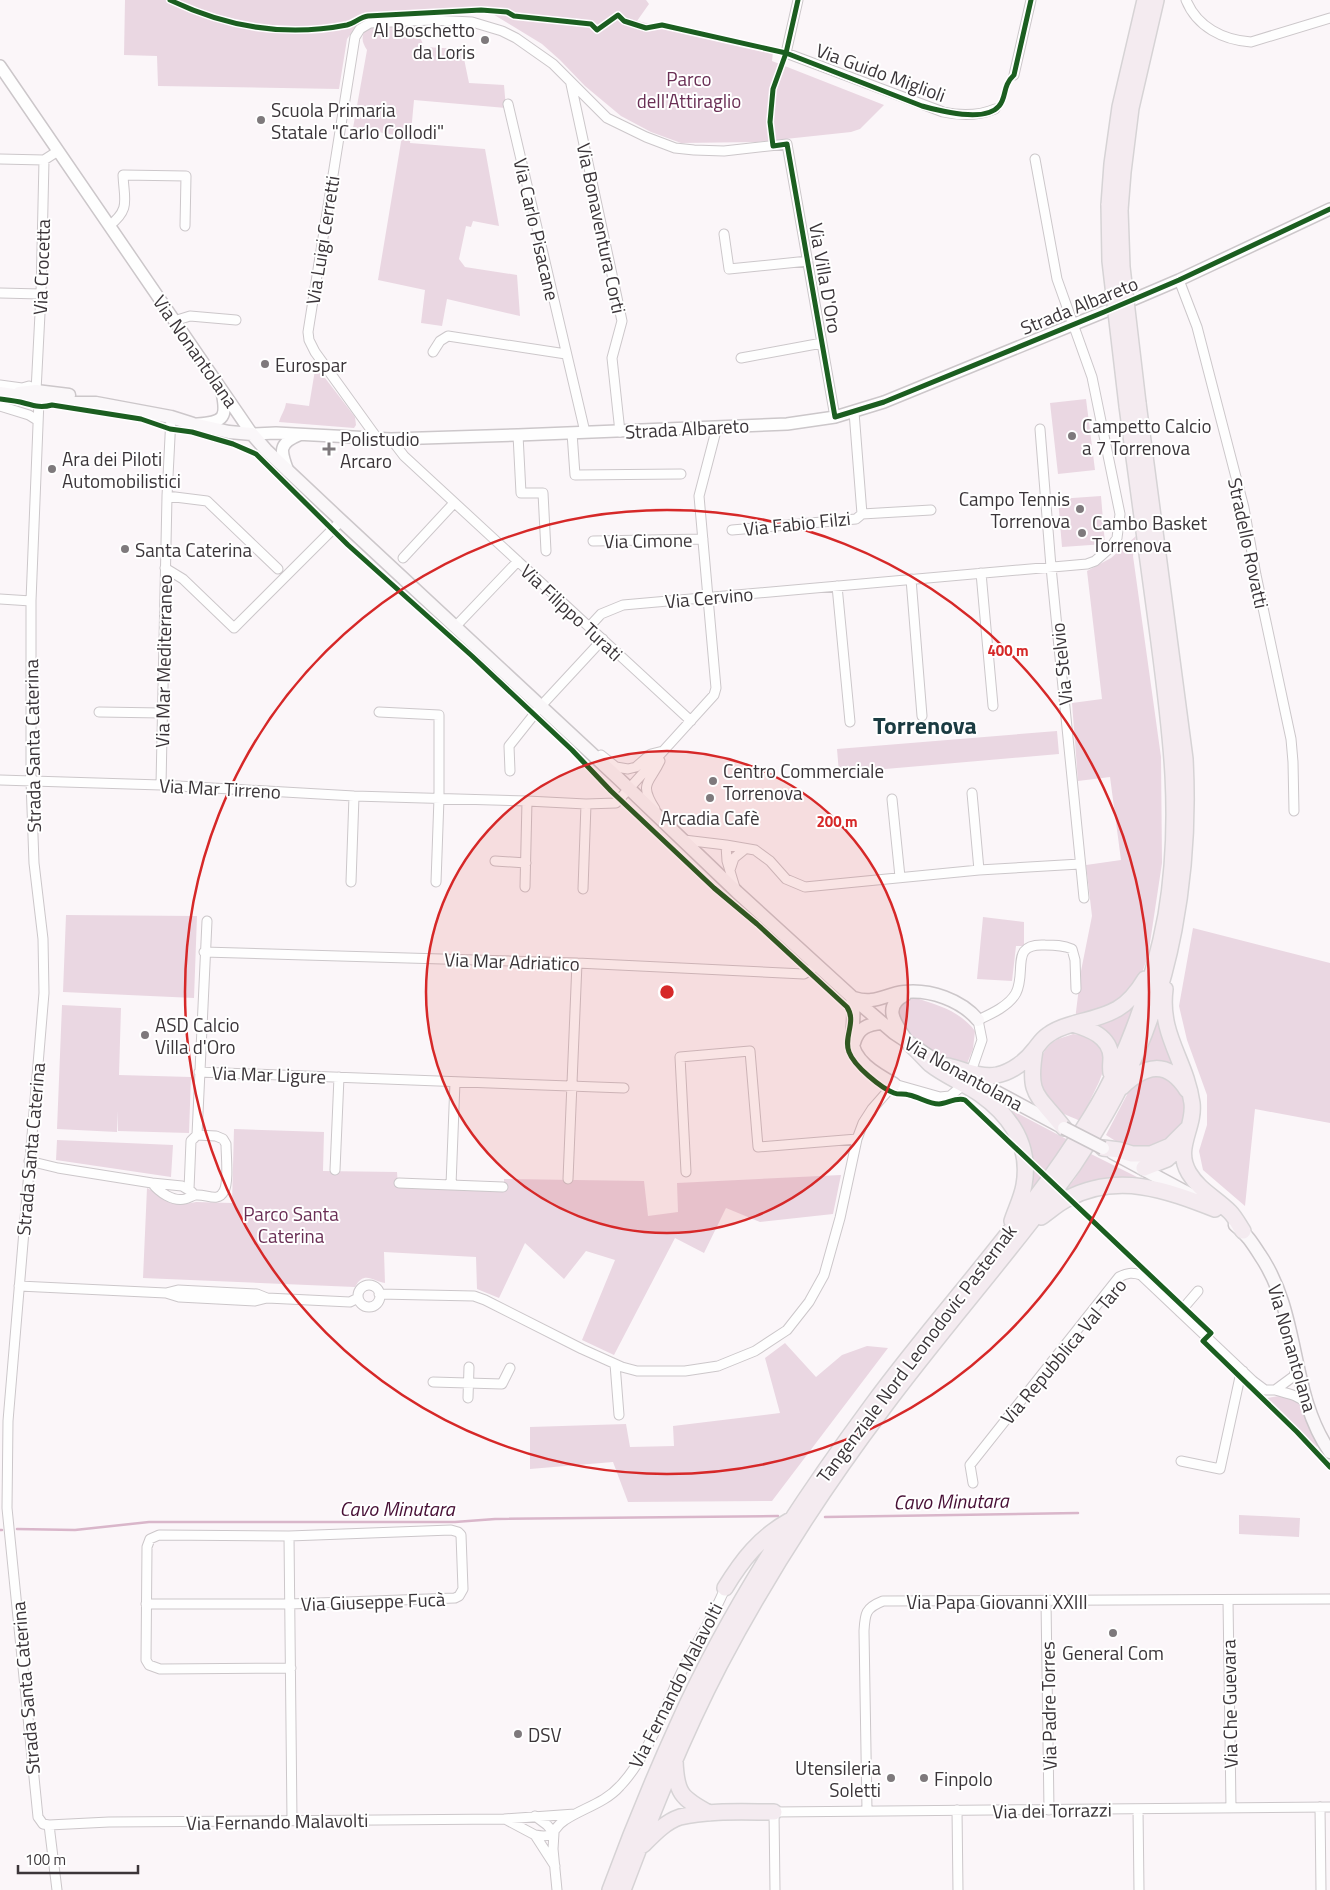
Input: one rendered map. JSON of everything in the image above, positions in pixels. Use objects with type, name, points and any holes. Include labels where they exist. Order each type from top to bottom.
[{"type":"highway","points":[[1116,1084],[1162,938],[1173,860],[1173,761],[1133,405],[1122,268],[1114,208],[1123,172],[1132,108],[1153,1]]},
{"type":"highway","points":[[1133,405],[1185,759],[1186,837],[1183,875],[1163,1002],[1164,1017],[1188,1083],[1190,1094],[1192,1112],[1183,1152],[1188,1172],[1200,1187],[1232,1214],[1243,1231]]},
{"type":"highway","points":[[1116,1084],[1152,1012],[1170,950]]},
{"type":"highway","points":[[948,1066],[979,1075],[996,1075],[1015,1067],[1035,1050],[1046,1036],[1063,1027],[1101,1018],[1123,1005],[1141,985],[1154,962]]},
{"type":"highway","points":[[1073,1024],[1094,1032],[1103,1038],[1109,1048],[1111,1057],[1110,1067],[1116,1084]]},
{"type":"highway","points":[[909,1043],[930,1064],[979,1094],[1002,1112],[1011,1122],[1022,1146],[1025,1171],[1024,1186],[1010,1230]]},
{"type":"highway","points":[[1035,1050],[1031,1071],[1034,1088],[1043,1104],[1064,1128]]},
{"type":"highway","points":[[1116,1084],[1148,1069],[1159,1068],[1169,1071],[1175,1076],[1190,1094]]},
{"type":"highway","name":"Tangenziale Nord Leonodovic Pasternak","points":[[610,1890],[679,1721],[734,1615],[792,1519],[873,1403],[1050,1178],[1094,1112],[1116,1084]]},
{"type":"highway","name":"Tangenziale Nord Leonodovic Pasternak","points":[[623,1890],[655,1804],[720,1664],[794,1538],[884,1406],[1073,1166],[1098,1127],[1116,1084]]},
{"type":"highway","points":[[1103,1148],[1132,1154],[1151,1154],[1170,1146],[1186,1135]]},
{"type":"highway","points":[[1144,1168],[1167,1159],[1186,1135]]},
{"type":"highway","points":[[1026,1228],[1067,1199],[1085,1191],[1122,1185],[1153,1188],[1216,1209]]},
{"type":"highway","points":[[725,1588],[738,1566],[753,1548],[773,1530],[792,1519]]},
{"type":"highway","points":[[675,1758],[677,1782],[681,1793],[690,1803],[709,1813]]},
{"type":"highway","points":[[637,1852],[657,1830],[680,1817],[709,1813],[774,1812]]},
{"type":"main road","points":[[5,394],[37,391],[66,403],[96,403],[170,417],[239,434],[252,434]]},
{"type":"main road","name":"Via Nonantolana","points":[[252,434],[288,471],[630,789],[736,892],[882,1023],[909,1043],[948,1066],[1144,1168],[1216,1209],[1243,1231],[1262,1258],[1280,1293],[1288,1318],[1306,1403],[1319,1434],[1330,1452]]},
{"type":"main road","points":[[894,1084],[874,1072],[856,1055],[852,1035],[854,1014],[852,997],[870,1001],[904,992],[932,994],[966,1007],[978,1020]]},
{"type":"main road","points":[[909,1043],[896,1024],[893,1008],[896,1000],[911,992]]},
{"type":"main road","points":[[854,1050],[855,1038],[862,1028],[867,1025],[882,1023]]},
{"type":"street","name":"Via Guido Miglioli","points":[[798,0],[786,54],[943,112],[956,115],[976,114],[996,109]]},
{"type":"street","points":[[1014,75],[1031,0]]},
{"type":"street","points":[[1186,0],[1198,19],[1209,29],[1226,38],[1251,42],[1330,18]]},
{"type":"street","name":"Via Luigi Cerretti","points":[[377,438],[315,352],[309,340],[308,332],[354,42],[357,34],[364,25],[377,22],[431,20],[472,22],[502,31],[516,38],[552,64],[571,84]]},
{"type":"street","name":"Via Nonantolana","points":[[0,66],[252,434]]},
{"type":"street","name":"Via Villa D'Oro","points":[[571,84],[607,118],[646,138],[675,148],[724,151],[787,144],[835,417]]},
{"type":"street","name":"Via Bonaventura Corti","points":[[571,84],[622,320],[612,358],[620,432]]},
{"type":"street","name":"Via Carlo Pisacane","points":[[508,104],[585,432]]},
{"type":"street","points":[[0,159],[44,160],[58,151]]},
{"type":"street","name":"Via Cervino","points":[[588,627],[601,614],[623,605],[1087,564],[1095,561],[1111,547],[1117,538],[1120,514],[1092,377],[1057,279],[1035,159]]},
{"type":"street","name":"Via Crocetta","points":[[37,391],[44,160]]},
{"type":"street","points":[[109,226],[121,216],[124,210],[123,175],[186,176],[185,226]]},
{"type":"street","name":"Strada Albareto","points":[[252,434],[392,439],[620,432],[787,424],[835,417],[884,402],[1179,280],[1330,209]]},
{"type":"street","name":"Via Villa D'Oro","points":[[724,234],[729,269],[808,261]]},
{"type":"street","name":"Stradello Rovatti","points":[[1179,280],[1197,327],[1244,508],[1256,575],[1291,739],[1294,810]]},
{"type":"street","points":[[0,293],[41,294]]},
{"type":"street","points":[[174,321],[190,316],[236,320]]},
{"type":"street","points":[[433,352],[440,341],[448,336],[566,354]]},
{"type":"street","name":"Via Villa D'Oro","points":[[741,358],[822,343]]},
{"type":"street","points":[[0,385],[37,391]]},
{"type":"street","points":[[193,424],[210,423],[222,417],[226,411],[221,388]]},
{"type":"street","name":"Strada Santa Caterina","points":[[37,391],[31,601],[30,781],[34,863],[43,939],[44,993],[8,1421],[7,1508],[36,1814],[41,1822],[49,1825]]},
{"type":"street","points":[[0,406],[29,415],[37,420]]},
{"type":"street","name":"Via Fabio Filzi","points":[[854,412],[862,514]]},
{"type":"street","name":"Via Mar Mediterraneo","points":[[161,785],[170,417]]},
{"type":"street","name":"Via Cimone","points":[[630,789],[714,694],[716,688],[700,496],[717,427]]},
{"type":"street","name":"Via Stelvio","points":[[1040,429],[1051,567],[1084,898]]},
{"type":"street","points":[[572,433],[575,475],[681,474]]},
{"type":"street","points":[[288,471],[282,454],[283,446],[288,439],[301,435]]},
{"type":"street","points":[[518,435],[521,493],[543,493],[546,551]]},
{"type":"street","name":"Via Filippo Turati","points":[[392,439],[404,456],[690,721]]},
{"type":"street","points":[[167,496],[207,501],[278,569]]},
{"type":"street","points":[[403,558],[454,503]]},
{"type":"street","name":"Via Fabio Filzi","points":[[732,530],[856,519],[862,514],[931,510]]},
{"type":"street","points":[[165,568],[183,579],[234,628],[341,521]]},
{"type":"street","name":"Via Cimone","points":[[593,541],[703,539]]},
{"type":"street","points":[[455,627],[518,561]]},
{"type":"street","points":[[981,573],[993,706]]},
{"type":"street","points":[[911,579],[922,716]]},
{"type":"street","points":[[837,586],[850,722]]},
{"type":"street","points":[[0,600],[31,601]]},
{"type":"street","points":[[510,771],[509,746],[540,707],[603,639]]},
{"type":"street","points":[[99,712],[162,713]]},
{"type":"street","points":[[378,712],[439,715],[436,882]]},
{"type":"street","name":"Via Cimone","points":[[590,752],[602,755],[616,767],[628,769],[636,767],[652,754],[663,751]]},
{"type":"street","name":"Via Cimone","points":[[663,751],[660,763],[650,775],[647,785],[649,798],[663,822]]},
{"type":"street","name":"Via Mar Tirreno","points":[[0,780],[161,785],[354,796],[586,804],[616,803],[630,789]]},
{"type":"street","points":[[972,793],[979,870]]},
{"type":"street","points":[[351,882],[354,796]]},
{"type":"street","points":[[892,799],[900,877]]},
{"type":"street","points":[[525,887],[527,801]]},
{"type":"street","points":[[583,889],[586,804]]},
{"type":"street","points":[[684,840],[755,850],[770,861],[786,879],[805,887],[979,870],[1080,864]]},
{"type":"street","points":[[726,845],[727,861],[736,892]]},
{"type":"street","points":[[730,870],[734,858],[745,849]]},
{"type":"street","points":[[494,862],[526,863]]},
{"type":"street","points":[[152,1183],[157,1190],[176,1199],[185,1199],[192,1192],[191,1141],[197,1135],[204,952],[207,920]]},
{"type":"street","points":[[978,1020],[993,1013],[1013,998],[1020,981],[1022,952],[1027,947],[1035,944],[1066,946],[1072,949],[1075,960],[1076,989]]},
{"type":"street","name":"Via Mar Adriatico","points":[[204,952],[577,963],[804,974],[816,964]]},
{"type":"street","points":[[568,1179],[577,963]]},
{"type":"street","name":"Via Nonantolana","points":[[973,1066],[982,1040],[978,1020]]},
{"type":"street","points":[[686,1172],[680,1056],[750,1051],[758,1147],[857,1139]]},
{"type":"street","name":"Via Mar Ligure","points":[[199,1072],[624,1088]]},
{"type":"street","name":"Via Mar Ligure","points":[[335,1170],[339,1077]]},
{"type":"street","points":[[451,1185],[455,1082]]},
{"type":"street","points":[[379,1294],[474,1296],[616,1364],[637,1371],[685,1371],[718,1366],[755,1351],[787,1330],[809,1302],[824,1275],[833,1248],[857,1139],[866,1117],[894,1084]]},
{"type":"street","name":"Via Nonantolana","points":[[894,1084],[940,1097],[950,1096],[962,1086]]},
{"type":"street","points":[[29,1161],[58,1168],[152,1183],[176,1184],[192,1192],[215,1198],[222,1195],[226,1188],[226,1144],[223,1139],[216,1136],[197,1135]]},
{"type":"street","points":[[399,1183],[503,1187]]},
{"type":"street","name":"Via Repubblica Val Taro","points":[[973,1483],[970,1465],[1118,1278],[1126,1273],[1134,1272],[1141,1275],[1243,1372],[1265,1390],[1292,1393],[1299,1396],[1306,1403]]},
{"type":"street","points":[[19,1286],[166,1293],[178,1290],[248,1293],[267,1298],[350,1302],[358,1298]]},
{"type":"street","points":[[365,1286],[373,1286],[379,1294],[378,1302],[371,1306],[363,1305],[358,1298],[359,1291],[365,1286]]},
{"type":"street","points":[[1180,1312],[1198,1291]]},
{"type":"street","points":[[1275,1390],[1294,1376],[1297,1360]]},
{"type":"street","points":[[616,1364],[618,1415]]},
{"type":"street","points":[[468,1398],[469,1367]]},
{"type":"street","points":[[433,1382],[502,1384],[510,1368]]},
{"type":"street","points":[[1181,1461],[1220,1469],[1240,1377],[1243,1372]]},
{"type":"street","name":"Via Giuseppe Fucà","points":[[146,1604],[290,1604],[454,1598],[462,1593],[461,1535],[455,1530],[290,1536],[159,1535],[148,1542],[146,1604],[146,1660],[149,1665],[154,1668],[291,1668]]},
{"type":"street","name":"Via Giuseppe Fucà","points":[[290,1536],[292,1820]]},
{"type":"street","name":"Via Fernando Malavolti","points":[[554,1833],[563,1821],[602,1801],[613,1793],[634,1769],[694,1646],[725,1588]]},
{"type":"street","name":"Via Papa Giovanni XXIII","points":[[867,1811],[864,1631],[865,1615],[872,1605],[883,1601],[1046,1602],[1330,1599]]},
{"type":"street","name":"Via Che Guevara","points":[[1228,1600],[1230,1808]]},
{"type":"street","name":"Via Padre Torres","points":[[1046,1602],[1049,1810]]},
{"type":"street","points":[[1320,1807],[1321,1890]]},
{"type":"street","name":"Via dei Torrazzi","points":[[774,1812],[1330,1807]]},
{"type":"street","points":[[1138,1809],[1139,1890]]},
{"type":"street","points":[[957,1810],[958,1890]]},
{"type":"street","points":[[774,1812],[775,1890]]},
{"type":"street","name":"Via Fernando Malavolti","points":[[49,1825],[109,1822],[504,1819],[574,1814]]},
{"type":"street","points":[[535,1816],[548,1825],[554,1833],[553,1849],[557,1890]]},
{"type":"street","name":"Via Fernando Malavolti","points":[[504,1819],[535,1835],[555,1866]]},
{"type":"street","points":[[49,1825],[57,1890]]},
{"type":"street","points":[[535,1835],[546,1837],[554,1833]]},
{"type":"green space","name":"Parco dell'Attiraglio","points":[[125,0],[646,0],[649,4],[637,21],[773,52],[772,61],[884,105],[860,129],[851,132],[757,142],[681,143],[651,132],[621,116],[585,86],[542,44],[483,8],[378,17],[360,21],[347,39],[339,89],[158,86],[157,56],[124,55]]},
{"type":"green space","points":[[415,24],[424,47],[462,49],[469,83],[504,85],[506,108],[414,100],[410,143],[485,149],[499,226],[473,221],[471,227],[466,226],[459,259],[465,267],[517,275],[520,316],[447,299],[442,326],[421,323],[425,290],[378,280],[402,136],[353,128],[367,50],[363,37],[364,32],[375,26]]},
{"type":"green space","points":[[312,361],[355,417],[356,425],[354,428],[279,422],[286,403],[309,406],[315,370],[308,369]]},
{"type":"green space","name":"Campetto Calcio a 7 Torrenova","points":[[1086,399],[1095,470],[1058,474],[1050,403]]},
{"type":"green space","points":[[1101,496],[1105,544],[1062,547],[1058,499]]},
{"type":"green space","points":[[1136,536],[1133,556],[1161,757],[1162,863],[1148,956],[1138,984],[1119,1004],[1075,1020],[1081,971],[1092,916],[1086,865],[1121,860],[1110,777],[1078,781],[1072,703],[1102,699],[1087,571],[1111,558]]},
{"type":"green space","points":[[1057,731],[1059,754],[839,773],[837,749]]},
{"type":"green space","points":[[66,915],[197,916],[194,998],[63,992]]},
{"type":"green space","points":[[983,917],[1024,922],[1024,946],[1016,946],[1012,981],[977,979]]},
{"type":"green space","points":[[1193,928],[1330,963],[1330,1123],[1255,1109],[1245,1206],[1203,1170],[1199,1151],[1207,1125],[1207,1095],[1187,1040],[1179,1006]]},
{"type":"green space","points":[[916,998],[956,1014],[963,1018],[975,1031],[973,1049],[966,1066],[921,1044],[906,1032],[900,1024],[896,1009],[903,1001]]},
{"type":"green space","points":[[62,1005],[121,1008],[119,1075],[191,1077],[189,1133],[118,1131],[118,1111],[117,1132],[57,1129]]},
{"type":"green space","points":[[1133,1007],[1127,1028],[1115,1056],[1090,1027],[1113,1020]]},
{"type":"green space","points":[[1159,1016],[1183,1080],[1139,1070]]},
{"type":"green space","points":[[1073,1034],[1091,1036],[1103,1047],[1107,1061],[1080,1121],[1058,1111],[1046,1102],[1038,1086],[1037,1077],[1040,1059],[1045,1051],[1058,1039]]},
{"type":"green space","points":[[1158,1076],[1171,1081],[1179,1088],[1186,1103],[1185,1121],[1182,1130],[1171,1143],[1133,1152],[1106,1135],[1131,1087],[1141,1079]]},
{"type":"green space","points":[[996,1102],[1070,1141],[1025,1205],[1030,1184]]},
{"type":"green space","name":"Parco Santa Caterina","points":[[234,1129],[324,1132],[323,1171],[397,1172],[398,1187],[504,1191],[504,1179],[644,1181],[648,1216],[678,1212],[677,1183],[841,1175],[833,1214],[760,1222],[726,1208],[704,1253],[675,1238],[614,1355],[582,1340],[615,1260],[586,1251],[564,1279],[525,1243],[499,1298],[477,1289],[476,1257],[384,1252],[385,1283],[365,1278],[358,1282],[355,1287],[143,1278],[147,1188],[173,1202],[186,1204],[196,1202],[232,1203]]},
{"type":"green space","points":[[57,1140],[173,1145],[171,1177],[56,1160]]},
{"type":"green space","points":[[1091,1154],[1159,1188],[1142,1183],[1051,1207],[1074,1180]]},
{"type":"green space","points":[[785,1343],[816,1377],[842,1355],[867,1346],[888,1348],[772,1501],[628,1502],[613,1462],[530,1469],[530,1427],[626,1424],[630,1447],[674,1446],[673,1426],[780,1413],[765,1358]]},
{"type":"green space","points":[[1288,1396],[1300,1402],[1318,1443],[1317,1447],[1267,1398]]},
{"type":"green space","points":[[1239,1515],[1300,1518],[1299,1537],[1239,1534]]},
{"type":"waterway","name":"Cavo Minutara","points":[[825,1517],[1078,1513]]},
{"type":"waterway","name":"Cavo Minutara","points":[[17,1529],[75,1530],[149,1522],[455,1522],[495,1519],[778,1516]]},
{"type":"cycle path","points":[[170,0],[213,17],[235,23],[257,27],[301,30],[347,25],[368,16],[481,10],[507,12],[514,16],[591,24],[597,30],[618,15],[624,21],[646,28],[662,25],[786,53],[922,106],[951,113],[973,115],[992,111],[1001,103],[1006,87],[1014,75],[1031,0]]},
{"type":"cycle path","points":[[798,0],[786,53],[773,89],[770,122],[773,146],[787,144],[835,417],[884,402],[1104,312],[1179,280],[1330,209]]},
{"type":"cycle path","points":[[0,399],[38,406],[52,405],[141,419],[170,429],[192,432],[233,444],[256,454],[348,545],[472,656],[714,888],[757,924],[847,1007],[851,1018],[848,1041],[849,1052],[856,1064],[868,1076],[896,1094],[907,1094],[935,1104],[959,1099],[965,1100],[1211,1333],[1203,1341],[1297,1432],[1330,1467]]},
{"type":"place","name":"Al Boschetto da Loris","points":[[485,40]]},
{"type":"place","name":"Scuola Primaria Statale \"Carlo Collodi\"","points":[[261,120]]},
{"type":"place","name":"Eurospar","points":[[265,364]]},
{"type":"place","name":"Campetto Calcio a 7 Torrenova","points":[[1072,436]]},
{"type":"place","name":"Polistudio Arcaro","points":[[329,449]]},
{"type":"place","name":"Ara dei Piloti Automobilistici","points":[[52,469]]},
{"type":"place","name":"Campo Tennis Torrenova","points":[[1080,509]]},
{"type":"place","name":"Cambo Basket Torrenova","points":[[1082,533]]},
{"type":"place","name":"Santa Caterina","points":[[125,549]]},
{"type":"place","name":"Centro Commerciale Torrenova","points":[[713,781]]},
{"type":"place","name":"Arcadia Cafè","points":[[710,798]]},
{"type":"place","name":"ASD Calcio Villa d'Oro","points":[[145,1035]]},
{"type":"place","name":"General Com","points":[[1113,1633]]},
{"type":"place","name":"DSV","points":[[518,1734]]},
{"type":"place","name":"Utensileria Soletti","points":[[891,1778]]},
{"type":"place","name":"Finpolo","points":[[924,1778]]},
{"type":"district","name":"Torrenova","points":[[925,725]]}]
